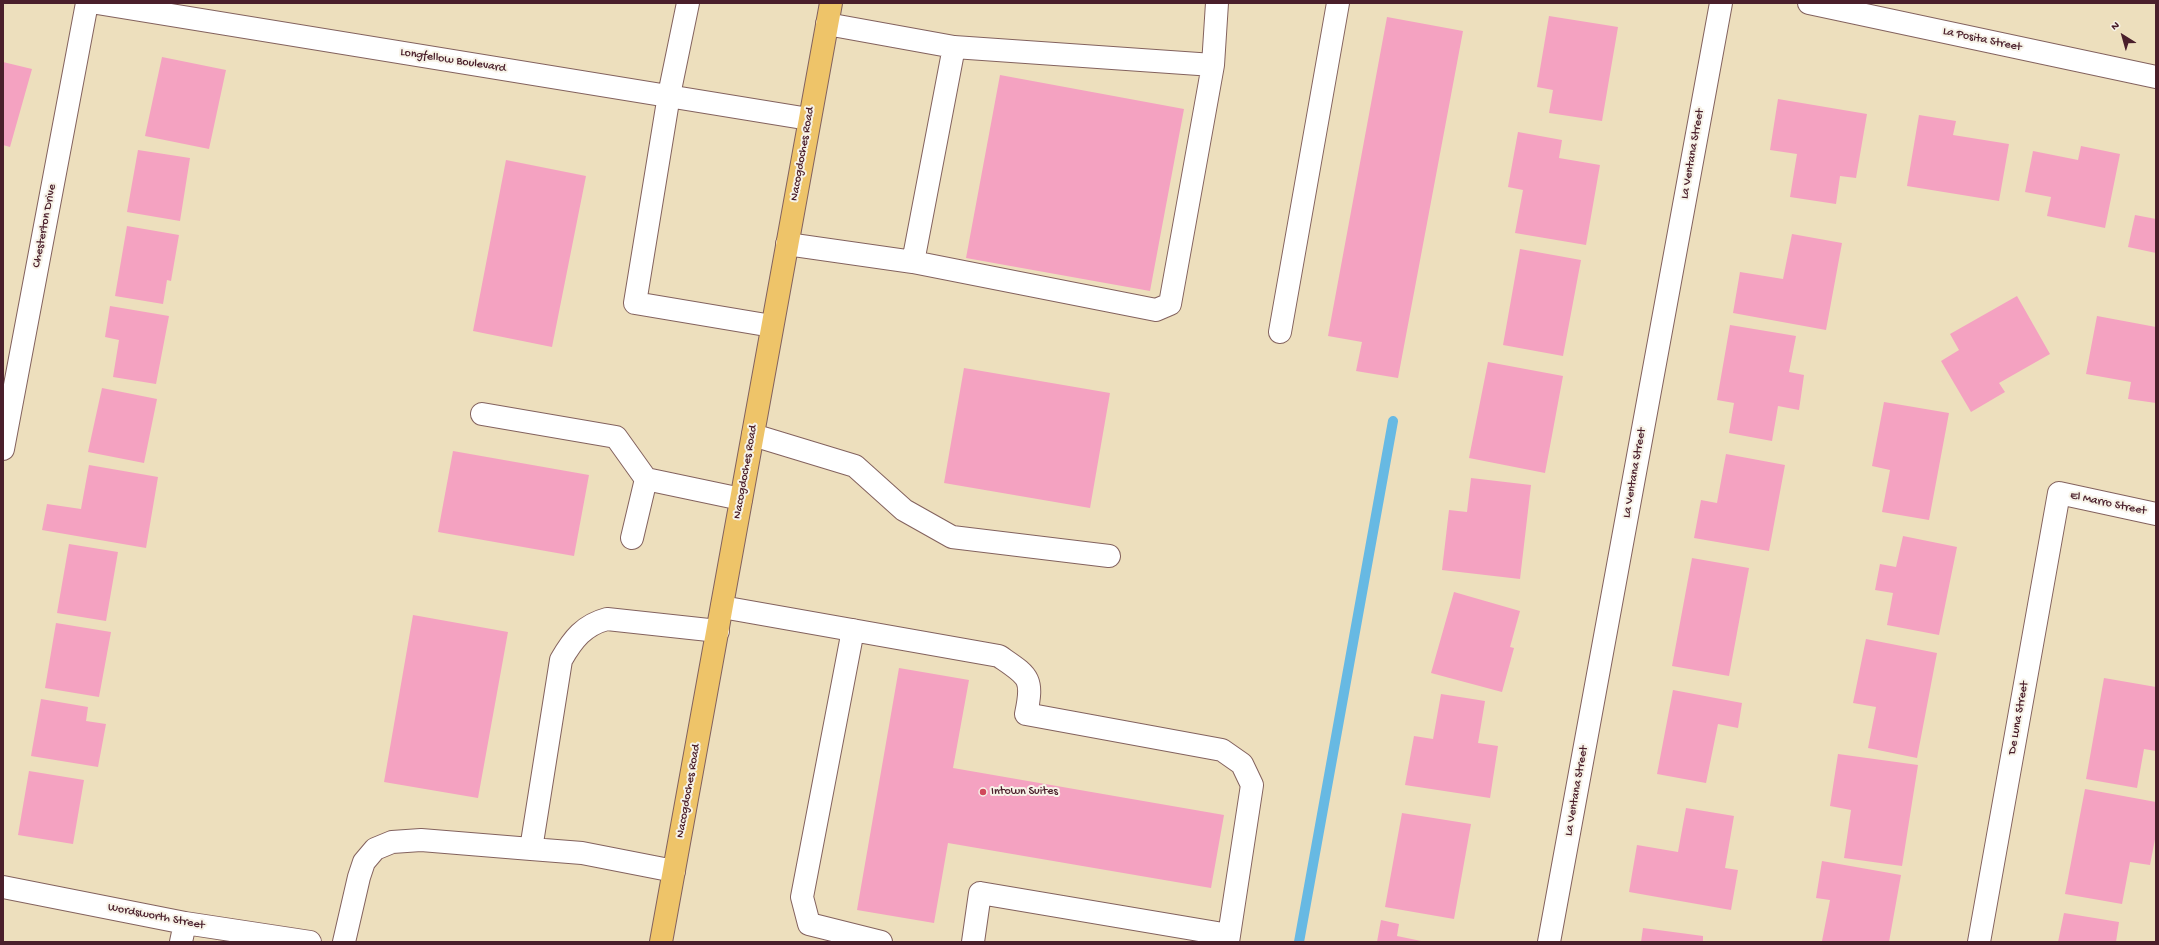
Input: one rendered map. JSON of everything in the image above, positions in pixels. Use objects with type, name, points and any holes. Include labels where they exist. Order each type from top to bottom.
[{"type":"main road","name":"Nacogdoches Road","points":[[662,942],[829,13]]},
{"type":"street","name":"Chesterton Drive","points":[[3,449],[87,3]]},
{"type":"street","name":"Longfellow Boulevard","points":[[97,3],[809,119]]},
{"type":"street","points":[[688,3],[669,95],[635,303],[772,326]]},
{"type":"street","points":[[787,244],[913,262],[1156,310],[1170,304],[1213,65],[1217,3]]},
{"type":"street","points":[[1280,332],[1338,3]]},
{"type":"street","name":"La Ventana Street","points":[[1549,942],[1721,3]]},
{"type":"street","name":"La Posita Street","points":[[1809,3],[2156,77]]},
{"type":"street","points":[[829,13],[954,47],[1213,65]]},
{"type":"street","points":[[913,262],[954,47]]},
{"type":"street","points":[[482,414],[616,437],[646,479],[741,499]]},
{"type":"street","points":[[752,435],[855,466],[904,510],[952,537],[1109,556]]},
{"type":"street","points":[[632,538],[646,479]]},
{"type":"street","name":"El Marro Street","points":[[2059,493],[2156,514]]},
{"type":"street","name":"De Luna Street","points":[[1978,942],[2059,493]]},
{"type":"street","points":[[722,607],[999,656],[1024,673],[1031,691],[1026,714],[1222,750],[1242,764],[1252,785],[1229,938],[980,893],[973,942]]},
{"type":"street","points":[[531,849],[561,660],[578,633],[594,622],[607,619],[718,631]]},
{"type":"street","points":[[853,630],[802,897],[810,924],[881,942]]},
{"type":"street","points":[[344,942],[364,862],[375,849],[392,842],[421,840],[582,853],[674,870]]},
{"type":"street","name":"Wordsworth Street","points":[[3,887],[183,933],[310,942]]},
{"type":"building","points":[[1549,16],[1618,27],[1602,121],[1549,113],[1553,90],[1537,87]]},
{"type":"building","points":[[1387,17],[1463,31],[1398,378],[1356,371],[1362,342],[1328,336]]},
{"type":"building","points":[[162,57],[226,70],[209,149],[145,136]]},
{"type":"building","points":[[3,62],[32,69],[10,147],[3,145]]},
{"type":"building","points":[[1000,75],[1184,109],[1150,291],[966,258]]},
{"type":"building","points":[[1778,99],[1867,114],[1856,178],[1840,176],[1836,204],[1790,197],[1797,154],[1770,150]]},
{"type":"building","points":[[1919,115],[1956,121],[1953,135],[2009,144],[1999,201],[1907,186]]},
{"type":"building","points":[[1518,132],[1562,140],[1559,158],[1600,165],[1586,245],[1515,233],[1523,190],[1508,187]]},
{"type":"building","points":[[2081,146],[2120,154],[2105,228],[2047,216],[2051,197],[2025,192],[2033,151],[2078,160]]},
{"type":"building","points":[[138,150],[190,158],[180,221],[127,212]]},
{"type":"building","points":[[506,160],[586,176],[552,347],[473,331]]},
{"type":"building","points":[[2135,215],[2156,219],[2156,253],[2128,247]]},
{"type":"building","points":[[127,226],[179,235],[171,281],[167,280],[163,304],[115,296]]},
{"type":"building","points":[[1792,234],[1842,243],[1826,330],[1733,313],[1740,272],[1783,279]]},
{"type":"building","points":[[1520,249],[1581,260],[1563,356],[1503,345]]},
{"type":"building","points":[[2017,296],[2050,354],[1999,383],[2005,392],[1971,412],[1941,361],[1959,350],[1950,334]]},
{"type":"building","points":[[110,306],[169,316],[156,384],[113,377],[119,340],[105,337]]},
{"type":"building","points":[[2097,316],[2156,327],[2156,403],[2128,399],[2131,382],[2086,374]]},
{"type":"building","points":[[1730,325],[1796,336],[1789,372],[1804,375],[1799,410],[1778,406],[1772,441],[1729,433],[1734,403],[1717,400]]},
{"type":"building","points":[[1488,362],[1563,376],[1545,473],[1469,458]]},
{"type":"building","points":[[964,368],[1110,393],[1090,508],[944,483]]},
{"type":"building","points":[[102,388],[157,399],[144,463],[88,452]]},
{"type":"building","points":[[1884,402],[1949,413],[1929,520],[1882,512],[1890,470],[1872,466]]},
{"type":"building","points":[[453,451],[589,475],[574,556],[438,532]]},
{"type":"building","points":[[1726,454],[1785,465],[1769,551],[1694,538],[1701,500],[1717,503]]},
{"type":"building","points":[[89,465],[158,477],[146,548],[42,530],[47,504],[81,509]]},
{"type":"building","points":[[1471,478],[1531,485],[1520,579],[1442,570],[1449,510],[1467,512]]},
{"type":"building","points":[[1903,536],[1957,547],[1939,635],[1887,625],[1893,593],[1875,590],[1880,564],[1896,567]]},
{"type":"building","points":[[69,544],[118,552],[106,621],[57,613]]},
{"type":"building","points":[[1692,558],[1749,568],[1729,676],[1672,666]]},
{"type":"building","points":[[1454,592],[1520,611],[1510,647],[1514,648],[1502,692],[1431,673]]},
{"type":"building","points":[[413,615],[508,632],[478,798],[384,782]]},
{"type":"building","points":[[56,623],[111,632],[99,697],[45,688]]},
{"type":"building","points":[[1866,639],[1937,653],[1917,758],[1868,748],[1876,707],[1853,703]]},
{"type":"building","name":"Intown Suites","points":[[899,668],[969,680],[953,768],[1224,815],[1211,888],[948,843],[934,923],[857,910]]},
{"type":"building","points":[[2104,678],[2156,687],[2156,751],[2144,749],[2137,788],[2086,779]]},
{"type":"building","points":[[1673,690],[1742,703],[1738,728],[1718,724],[1706,783],[1657,774]]},
{"type":"building","points":[[1441,694],[1485,701],[1478,743],[1498,746],[1490,798],[1405,785],[1414,736],[1433,739]]},
{"type":"building","points":[[41,699],[88,707],[86,721],[106,724],[98,767],[31,756]]},
{"type":"building","points":[[1838,754],[1918,765],[1902,866],[1844,858],[1851,810],[1830,806]]},
{"type":"building","points":[[29,771],[84,780],[73,844],[18,835]]},
{"type":"building","points":[[2085,789],[2156,802],[2156,834],[2150,865],[2130,862],[2122,904],[2065,894]]},
{"type":"building","points":[[1686,808],[1734,816],[1725,868],[1738,870],[1731,910],[1629,892],[1637,845],[1678,852]]},
{"type":"building","points":[[1402,813],[1471,824],[1454,919],[1385,907]]},
{"type":"building","points":[[1822,861],[1901,875],[1889,942],[1822,941],[1830,900],[1816,898]]},
{"type":"building","points":[[2064,913],[2119,922],[2116,942],[2058,942]]},
{"type":"building","points":[[1381,920],[1399,924],[1397,936],[1426,942],[1377,942]]},
{"type":"building","points":[[1643,928],[1703,936],[1703,942],[1641,942]]},
{"type":"waterway","points":[[1299,942],[1393,421]]},
{"type":"place","name":"Intown Suites","points":[[983,792]]}]
